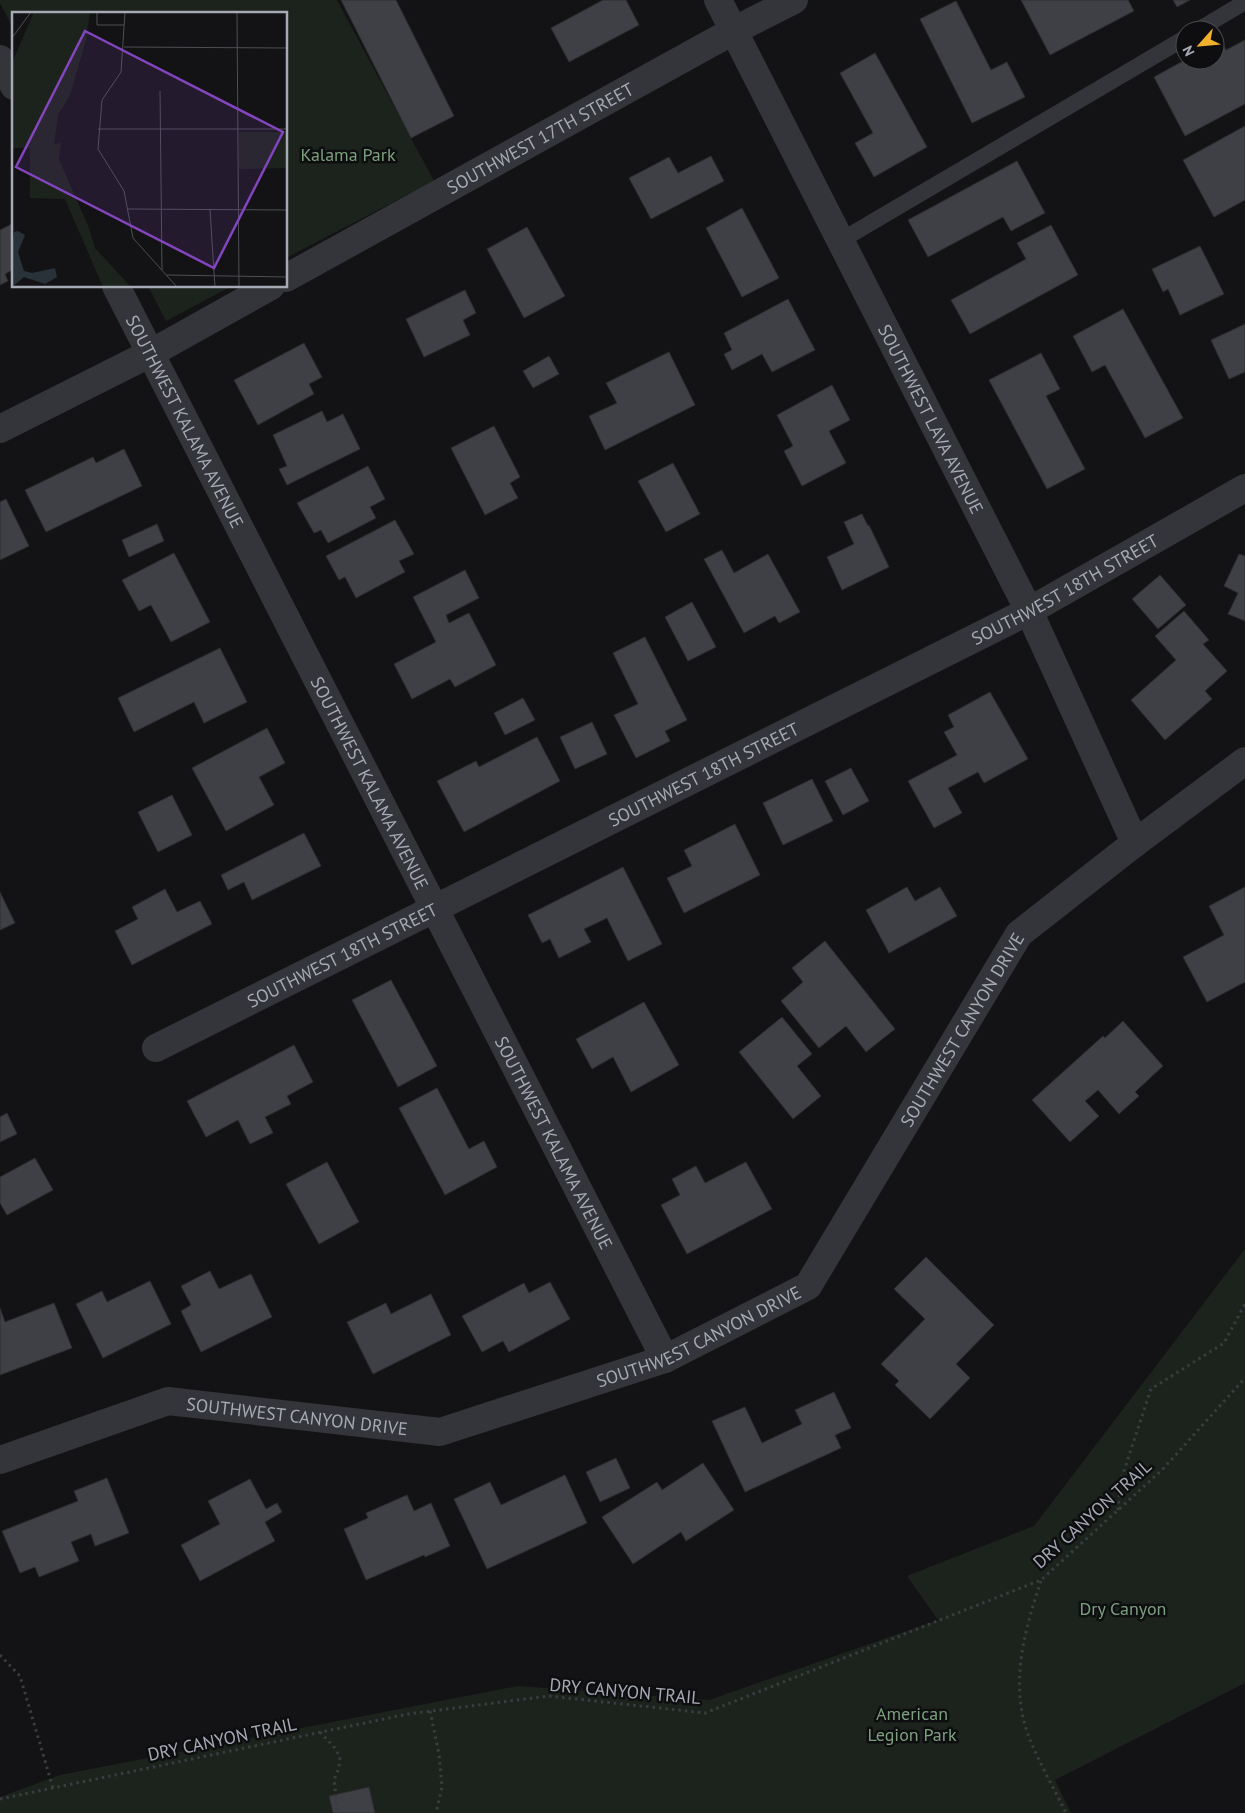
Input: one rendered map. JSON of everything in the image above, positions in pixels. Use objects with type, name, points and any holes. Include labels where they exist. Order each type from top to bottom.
[{"type":"street","name":"SOUTHWEST LAVA AVENUE","points":[[718,0],[1029,611],[1135,843]]},
{"type":"street","name":"SOUTHWEST 17TH STREET","points":[[288,277],[733,31],[794,0]]},
{"type":"street","points":[[0,59],[12,82]]},
{"type":"street","name":"SOUTHWEST KALAMA AVENUE","points":[[117,288],[665,1359]]},
{"type":"street","points":[[0,429],[151,353],[267,288]]},
{"type":"street","name":"SOUTHWEST 18TH STREET","points":[[156,1048],[1029,611],[1245,488]]},
{"type":"street","name":"SOUTHWEST CANYON DRIVE","points":[[0,1460],[168,1401],[440,1432],[665,1359],[808,1286],[1019,934],[1245,760]]},
{"type":"lane","points":[[1215,20],[1245,2]]},
{"type":"lane","points":[[840,241],[1175,44]]},
{"type":"path","points":[[1118,1510],[1121,1480],[1151,1390],[1224,1343],[1245,1304]]},
{"type":"path","name":"DRY CANYON TRAIL","points":[[0,1799],[408,1714],[549,1696],[705,1713],[1041,1580],[1162,1470],[1245,1378]]},
{"type":"path","points":[[1041,1580],[1027,1621],[1019,1665],[1020,1705],[1029,1737],[1066,1813]]},
{"type":"path","points":[[0,1655],[20,1676],[53,1788]]},
{"type":"path","points":[[430,1711],[439,1754],[442,1788],[436,1813]]},
{"type":"path","points":[[320,1732],[334,1747],[340,1757],[339,1768],[334,1780],[338,1813]]},
{"type":"green space","name":"Kalama Park","points":[[0,0],[337,0],[434,181],[288,257],[288,12],[12,12],[12,26]]},
{"type":"green space","points":[[149,288],[228,288],[166,321]]},
{"type":"green space","points":[[1245,1249],[1245,1683],[1055,1780],[1071,1813],[0,1813],[0,1797],[60,1775],[518,1686],[709,1700],[938,1620],[907,1576],[1034,1526]]},
{"type":"building","points":[[341,0],[396,0],[454,116],[411,138]]},
{"type":"building","points":[[603,0],[626,0],[639,25],[569,62],[551,28]]},
{"type":"building","points":[[1021,0],[1128,0],[1134,11],[1050,55]]},
{"type":"building","points":[[1173,0],[1190,0],[1177,7]]},
{"type":"building","points":[[956,1],[991,70],[1007,62],[1025,97],[972,123],[920,19]]},
{"type":"building","points":[[1245,40],[1245,104],[1185,136],[1154,77],[1175,65],[1175,70],[1225,70],[1225,48],[1226,50]]},
{"type":"building","points":[[875,53],[927,147],[874,177],[855,143],[873,133],[840,73]]},
{"type":"building","points":[[1245,126],[1245,200],[1214,217],[1183,160]]},
{"type":"building","points":[[711,156],[724,181],[651,219],[629,178],[669,157],[678,173]]},
{"type":"building","points":[[1017,161],[1045,213],[1011,231],[1003,217],[928,257],[908,220]]},
{"type":"building","points":[[742,208],[779,278],[742,297],[706,228]]},
{"type":"building","points":[[12,224],[12,270],[5,274],[8,281],[0,285],[0,230]]},
{"type":"building","points":[[1051,225],[1078,275],[970,334],[951,300],[1026,259],[1017,243]]},
{"type":"building","points":[[527,227],[565,296],[524,318],[487,249]]},
{"type":"building","points":[[1200,246],[1224,294],[1180,315],[1168,289],[1163,292],[1152,269]]},
{"type":"building","points":[[465,290],[476,313],[463,320],[470,335],[424,357],[406,319]]},
{"type":"building","points":[[788,299],[815,350],[772,372],[762,354],[732,370],[724,354],[732,350],[724,333]]},
{"type":"building","points":[[1123,309],[1183,418],[1145,438],[1105,365],[1092,372],[1073,336]]},
{"type":"building","points":[[1245,324],[1245,372],[1229,379],[1211,340]]},
{"type":"building","points":[[304,343],[322,377],[309,384],[314,394],[258,425],[234,380]]},
{"type":"building","points":[[669,352],[695,405],[605,450],[589,416],[617,403],[606,383]]},
{"type":"building","points":[[1041,353],[1060,389],[1046,396],[1085,469],[1047,489],[989,380]]},
{"type":"building","points":[[549,356],[559,374],[533,388],[523,371]]},
{"type":"building","points":[[832,385],[850,420],[829,431],[846,463],[802,486],[784,451],[793,446],[777,415]]},
{"type":"building","points":[[322,411],[327,422],[343,414],[360,449],[287,485],[279,469],[287,466],[273,435]]},
{"type":"building","points":[[494,426],[520,477],[510,483],[518,498],[485,515],[451,448]]},
{"type":"building","points":[[124,449],[142,486],[46,532],[25,490],[93,457],[96,463]]},
{"type":"building","points":[[673,463],[700,514],[666,532],[638,481]]},
{"type":"building","points":[[368,466],[385,499],[370,507],[376,518],[328,543],[321,530],[314,533],[297,503]]},
{"type":"building","points":[[6,499],[29,546],[0,560],[0,502]]},
{"type":"building","points":[[862,514],[889,567],[842,590],[827,557],[854,544],[844,522]]},
{"type":"building","points":[[395,520],[414,554],[399,561],[405,572],[356,598],[345,577],[339,580],[326,556]]},
{"type":"building","points":[[157,524],[164,541],[129,557],[122,540]]},
{"type":"building","points":[[722,550],[734,573],[768,554],[800,612],[779,623],[775,616],[744,633],[704,559]]},
{"type":"building","points":[[174,553],[210,622],[171,642],[151,605],[139,611],[122,580]]},
{"type":"building","points":[[1239,554],[1245,556],[1245,621],[1228,614],[1238,593],[1224,586]]},
{"type":"building","points":[[465,570],[479,598],[446,615],[449,623],[469,613],[496,665],[455,687],[450,679],[412,699],[394,664],[436,642],[413,597]]},
{"type":"building","points":[[1160,575],[1186,605],[1158,629],[1132,599]]},
{"type":"building","points":[[692,602],[716,647],[688,661],[665,617]]},
{"type":"building","points":[[1184,611],[1209,640],[1203,644],[1227,671],[1205,691],[1212,699],[1165,740],[1131,700],[1176,660],[1155,636]]},
{"type":"building","points":[[645,637],[687,720],[665,731],[670,741],[636,758],[614,715],[638,704],[613,653]]},
{"type":"building","points":[[220,648],[247,702],[204,723],[194,702],[134,732],[118,698]]},
{"type":"building","points":[[990,692],[1028,759],[984,783],[978,772],[948,788],[962,813],[934,828],[908,781],[957,755],[944,732],[954,727],[948,715]]},
{"type":"building","points":[[523,698],[535,720],[505,735],[494,713]]},
{"type":"building","points":[[592,722],[607,754],[575,769],[560,737]]},
{"type":"building","points":[[267,728],[285,763],[259,777],[274,805],[226,831],[192,768]]},
{"type":"building","points":[[537,737],[560,781],[464,832],[437,781],[476,761],[479,767]]},
{"type":"building","points":[[851,768],[869,801],[843,815],[825,781]]},
{"type":"building","points":[[812,779],[833,821],[783,845],[763,803]]},
{"type":"building","points":[[172,795],[192,835],[158,852],[138,812]]},
{"type":"building","points":[[735,824],[760,875],[684,913],[667,878],[692,866],[684,850]]},
{"type":"building","points":[[304,833],[321,866],[252,900],[244,882],[228,890],[221,875]]},
{"type":"building","points":[[623,867],[662,944],[628,961],[607,918],[584,929],[591,942],[559,958],[550,939],[542,943],[528,915]]},
{"type":"building","points":[[907,887],[915,901],[940,887],[957,916],[889,953],[866,910]]},
{"type":"building","points":[[1245,887],[1245,982],[1207,1002],[1183,957],[1224,935],[1209,906]]},
{"type":"building","points":[[165,889],[177,912],[200,901],[212,924],[132,965],[115,931],[138,919],[132,907]]},
{"type":"building","points":[[0,892],[15,923],[0,930]]},
{"type":"building","points":[[825,941],[895,1029],[866,1052],[846,1026],[819,1048],[781,1001],[803,982],[792,968]]},
{"type":"building","points":[[391,980],[437,1066],[398,1087],[352,1000]]},
{"type":"building","points":[[644,1002],[679,1065],[631,1092],[613,1057],[592,1069],[576,1039]]},
{"type":"building","points":[[782,1017],[812,1054],[797,1066],[821,1096],[793,1119],[739,1052]]},
{"type":"building","points":[[1123,1021],[1163,1066],[1135,1092],[1139,1096],[1119,1114],[1098,1090],[1085,1101],[1099,1116],[1070,1142],[1032,1100],[1103,1036],[1105,1038]]},
{"type":"building","points":[[294,1045],[313,1082],[287,1096],[291,1104],[265,1117],[273,1133],[250,1144],[238,1120],[206,1137],[187,1101]]},
{"type":"building","points":[[437,1088],[469,1149],[484,1141],[497,1167],[445,1195],[399,1108]]},
{"type":"building","points":[[7,1113],[17,1134],[0,1142],[0,1117]]},
{"type":"building","points":[[35,1158],[53,1190],[7,1215],[0,1203],[0,1177]]},
{"type":"building","points":[[327,1162],[359,1222],[319,1244],[286,1184]]},
{"type":"building","points":[[746,1162],[772,1209],[687,1254],[661,1205],[680,1195],[672,1179],[696,1166],[705,1183]]},
{"type":"building","points":[[926,1257],[994,1325],[956,1364],[970,1378],[930,1419],[895,1385],[899,1381],[881,1364],[925,1319],[894,1289]]},
{"type":"building","points":[[210,1271],[219,1289],[251,1274],[272,1317],[201,1352],[181,1311],[191,1305],[181,1286]]},
{"type":"building","points":[[150,1281],[171,1324],[103,1358],[76,1304],[102,1291],[107,1302]]},
{"type":"building","points":[[550,1282],[570,1319],[509,1352],[503,1341],[482,1352],[462,1316],[524,1283],[529,1293]]},
{"type":"building","points":[[431,1294],[451,1335],[373,1374],[347,1322],[386,1303],[391,1314]]},
{"type":"building","points":[[54,1303],[72,1348],[0,1375],[0,1308],[5,1322]]},
{"type":"building","points":[[834,1392],[851,1428],[835,1435],[841,1448],[745,1492],[712,1421],[745,1407],[762,1443],[802,1424],[795,1410]]},
{"type":"building","points":[[616,1458],[630,1488],[600,1502],[586,1472]]},
{"type":"building","points":[[703,1463],[734,1510],[686,1541],[681,1532],[633,1564],[602,1517],[657,1482],[662,1490]]},
{"type":"building","points":[[565,1475],[587,1523],[487,1569],[454,1499],[490,1482],[501,1505]]},
{"type":"building","points":[[107,1478],[129,1533],[95,1546],[91,1534],[71,1542],[79,1561],[39,1577],[35,1567],[20,1573],[2,1531],[78,1501],[74,1491]]},
{"type":"building","points":[[250,1479],[266,1509],[277,1503],[282,1512],[265,1522],[275,1541],[200,1581],[181,1545],[220,1524],[208,1501]]},
{"type":"building","points":[[407,1495],[414,1511],[431,1503],[450,1546],[366,1580],[344,1529],[368,1518],[366,1513]]},
{"type":"building","points":[[369,1787],[375,1813],[333,1813],[329,1796]]},
{"type":"park label","name":"Dry Canyon","points":[[1123,1608]]},
{"type":"park label","name":"American Legion Park","points":[[912,1724]]}]
